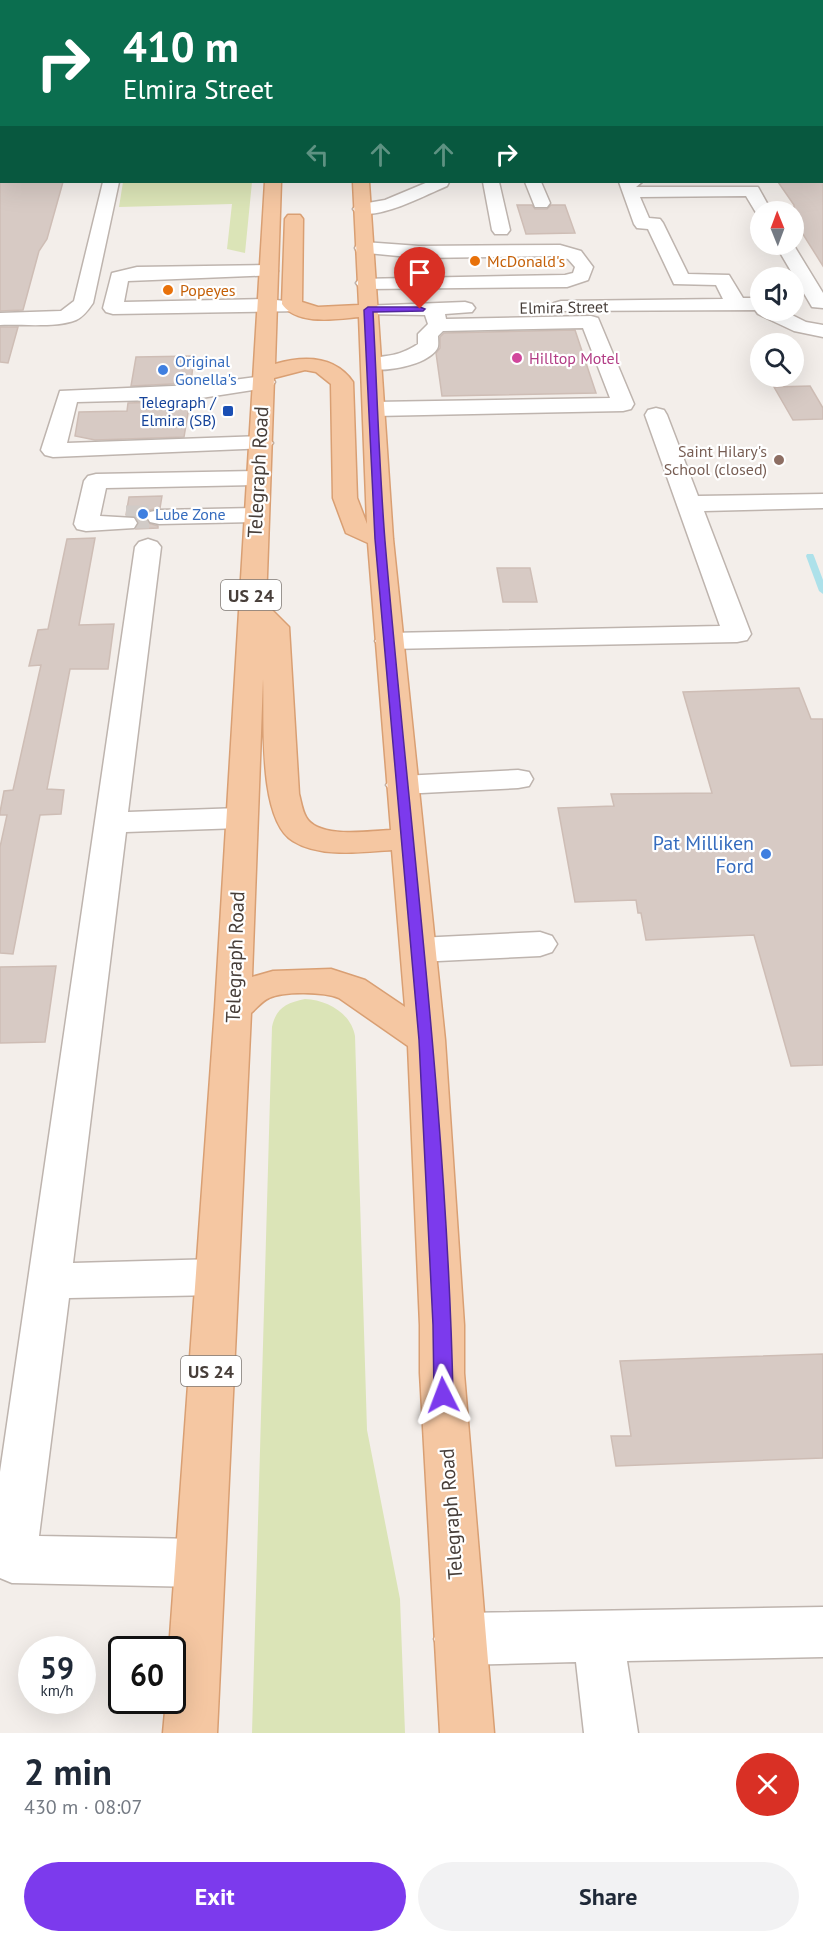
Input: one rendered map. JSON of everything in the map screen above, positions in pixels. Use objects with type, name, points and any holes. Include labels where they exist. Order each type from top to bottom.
[{"type":"main road","name":"Telegraph Road","points":[[190,1733],[233,1008],[240,818],[273,183]]},
{"type":"main road","name":"Telegraph Road","points":[[361,183],[373,364],[380,539],[426,1040],[442,1325],[442,1373],[467,1733]]},
{"type":"main road","points":[[294,202],[292,304],[300,311],[318,313],[368,310]]},
{"type":"main road","points":[[264,378],[287,367],[320,365],[330,369],[342,382],[345,498],[355,528],[380,539]]},
{"type":"main road","points":[[251,604],[275,627],[283,794],[291,821],[304,834],[321,840],[350,842],[407,839]]},
{"type":"main road","points":[[233,1008],[254,990],[273,983],[331,981],[351,989],[426,1040]]},
{"type":"street","points":[[0,319],[62,317],[70,315],[83,303],[111,183]]},
{"type":"street","points":[[362,209],[389,204],[439,183]]},
{"type":"street","points":[[491,183],[501,230]]},
{"type":"street","points":[[533,183],[540,203]]},
{"type":"street","points":[[634,193],[752,190],[758,201]]},
{"type":"street","points":[[634,193],[743,204]]},
{"type":"street","points":[[634,193],[643,224],[654,223],[681,280],[722,279],[750,303]]},
{"type":"street","points":[[364,248],[438,255],[518,254],[556,257],[565,259],[572,265],[574,271],[555,277],[534,276],[492,282]]},
{"type":"street","points":[[366,283],[567,281],[581,276],[584,267],[581,259],[569,252],[549,250],[419,252]]},
{"type":"street","points":[[419,252],[414,259],[413,267],[423,282]]},
{"type":"street","points":[[791,255],[821,303]]},
{"type":"street","points":[[269,271],[124,275],[120,278],[113,308],[267,305],[296,307]]},
{"type":"street","points":[[804,303],[821,303]]},
{"type":"street","name":"Elmira Street","points":[[368,310],[436,317],[750,306]]},
{"type":"street","points":[[373,364],[407,360],[428,347],[428,334],[436,317],[591,322],[623,404],[375,409]]},
{"type":"street","points":[[788,321],[801,327],[817,330],[823,350]]},
{"type":"street","points":[[261,442],[53,450],[68,396],[195,392],[264,378]]},
{"type":"street","points":[[389,641],[737,634],[656,415]]},
{"type":"street","points":[[255,515],[143,521],[88,514],[96,481],[258,478]]},
{"type":"street","points":[[689,504],[823,501]]},
{"type":"street","points":[[143,521],[111,823],[12,1559],[199,1563]]},
{"type":"street","points":[[402,785],[518,779]]},
{"type":"street","points":[[111,823],[240,818]]},
{"type":"street","points":[[418,951],[540,944]]},
{"type":"street","points":[[49,1281],[217,1276]]},
{"type":"street","points":[[460,1639],[823,1632]]},
{"type":"street","points":[[598,1637],[611,1733]]},
{"type":"green space","points":[[123,183],[252,183],[245,253],[227,249],[232,204],[119,207]]},
{"type":"green space","points":[[305,999],[322,1002],[337,1009],[349,1021],[355,1036],[367,1430],[400,1599],[405,1733],[252,1733],[272,1027],[276,1015],[283,1007]]},
{"type":"building","points":[[0,183],[63,183],[47,239],[39,251],[23,310],[0,311]]},
{"type":"building","points":[[779,183],[823,183],[823,266],[804,236],[804,201],[791,201]]},
{"type":"building","points":[[517,205],[532,205],[535,209],[547,209],[551,205],[565,205],[575,233],[526,234]]},
{"type":"building","points":[[0,327],[18,327],[8,363],[0,362]]},
{"type":"building","points":[[575,330],[596,393],[442,396],[436,353],[440,348],[440,337],[444,333]]},
{"type":"building","name":"Original Gonella's","points":[[194,356],[191,383],[131,386],[136,357]]},
{"type":"building","points":[[810,386],[823,408],[823,419],[793,420],[774,387]]},
{"type":"building","points":[[190,401],[184,437],[95,440],[75,436],[79,412],[127,411],[128,403]]},
{"type":"building","name":"Lube Zone","points":[[162,496],[160,508],[150,510],[145,516],[148,523],[158,528],[136,529],[139,522],[136,517],[126,515],[129,497]]},
{"type":"building","points":[[95,538],[79,625],[114,624],[108,669],[70,669],[47,789],[64,790],[61,814],[40,815],[13,954],[0,953],[0,847],[7,815],[0,815],[0,812],[4,791],[13,790],[41,665],[29,666],[38,630],[48,629],[67,539]]},
{"type":"building","points":[[497,568],[530,568],[537,602],[503,602]]},
{"type":"building","points":[[799,688],[811,719],[823,719],[823,1065],[791,1066],[754,935],[646,940],[636,900],[575,902],[558,808],[614,806],[611,794],[712,793],[683,692]]},
{"type":"building","points":[[56,966],[45,1042],[0,1043],[0,967]]},
{"type":"building","points":[[823,1354],[823,1458],[616,1466],[611,1436],[631,1436],[620,1361]]},
{"type":"waterway","points":[[810,556],[823,591]]},
{"type":"tunnel","points":[[126,517],[159,517]]},
{"type":"place","name":"McDonald's","points":[[475,261]]},
{"type":"place","name":"Popeyes","points":[[168,290]]},
{"type":"place","name":"Hilltop Motel","points":[[517,358]]},
{"type":"place","name":"Original Gonella's","points":[[163,370]]},
{"type":"place","name":"Telegraph / Elmira (SB)","points":[[228,411]]},
{"type":"place","name":"Saint Hilary's School (closed)","points":[[779,460]]},
{"type":"place","name":"Lube Zone","points":[[143,514]]},
{"type":"place","name":"Pat Milliken Ford","points":[[766,854]]},
{"type":"route","points":[[420,309],[368,310],[380,539],[426,1040],[442,1325],[443,1395]]}]
